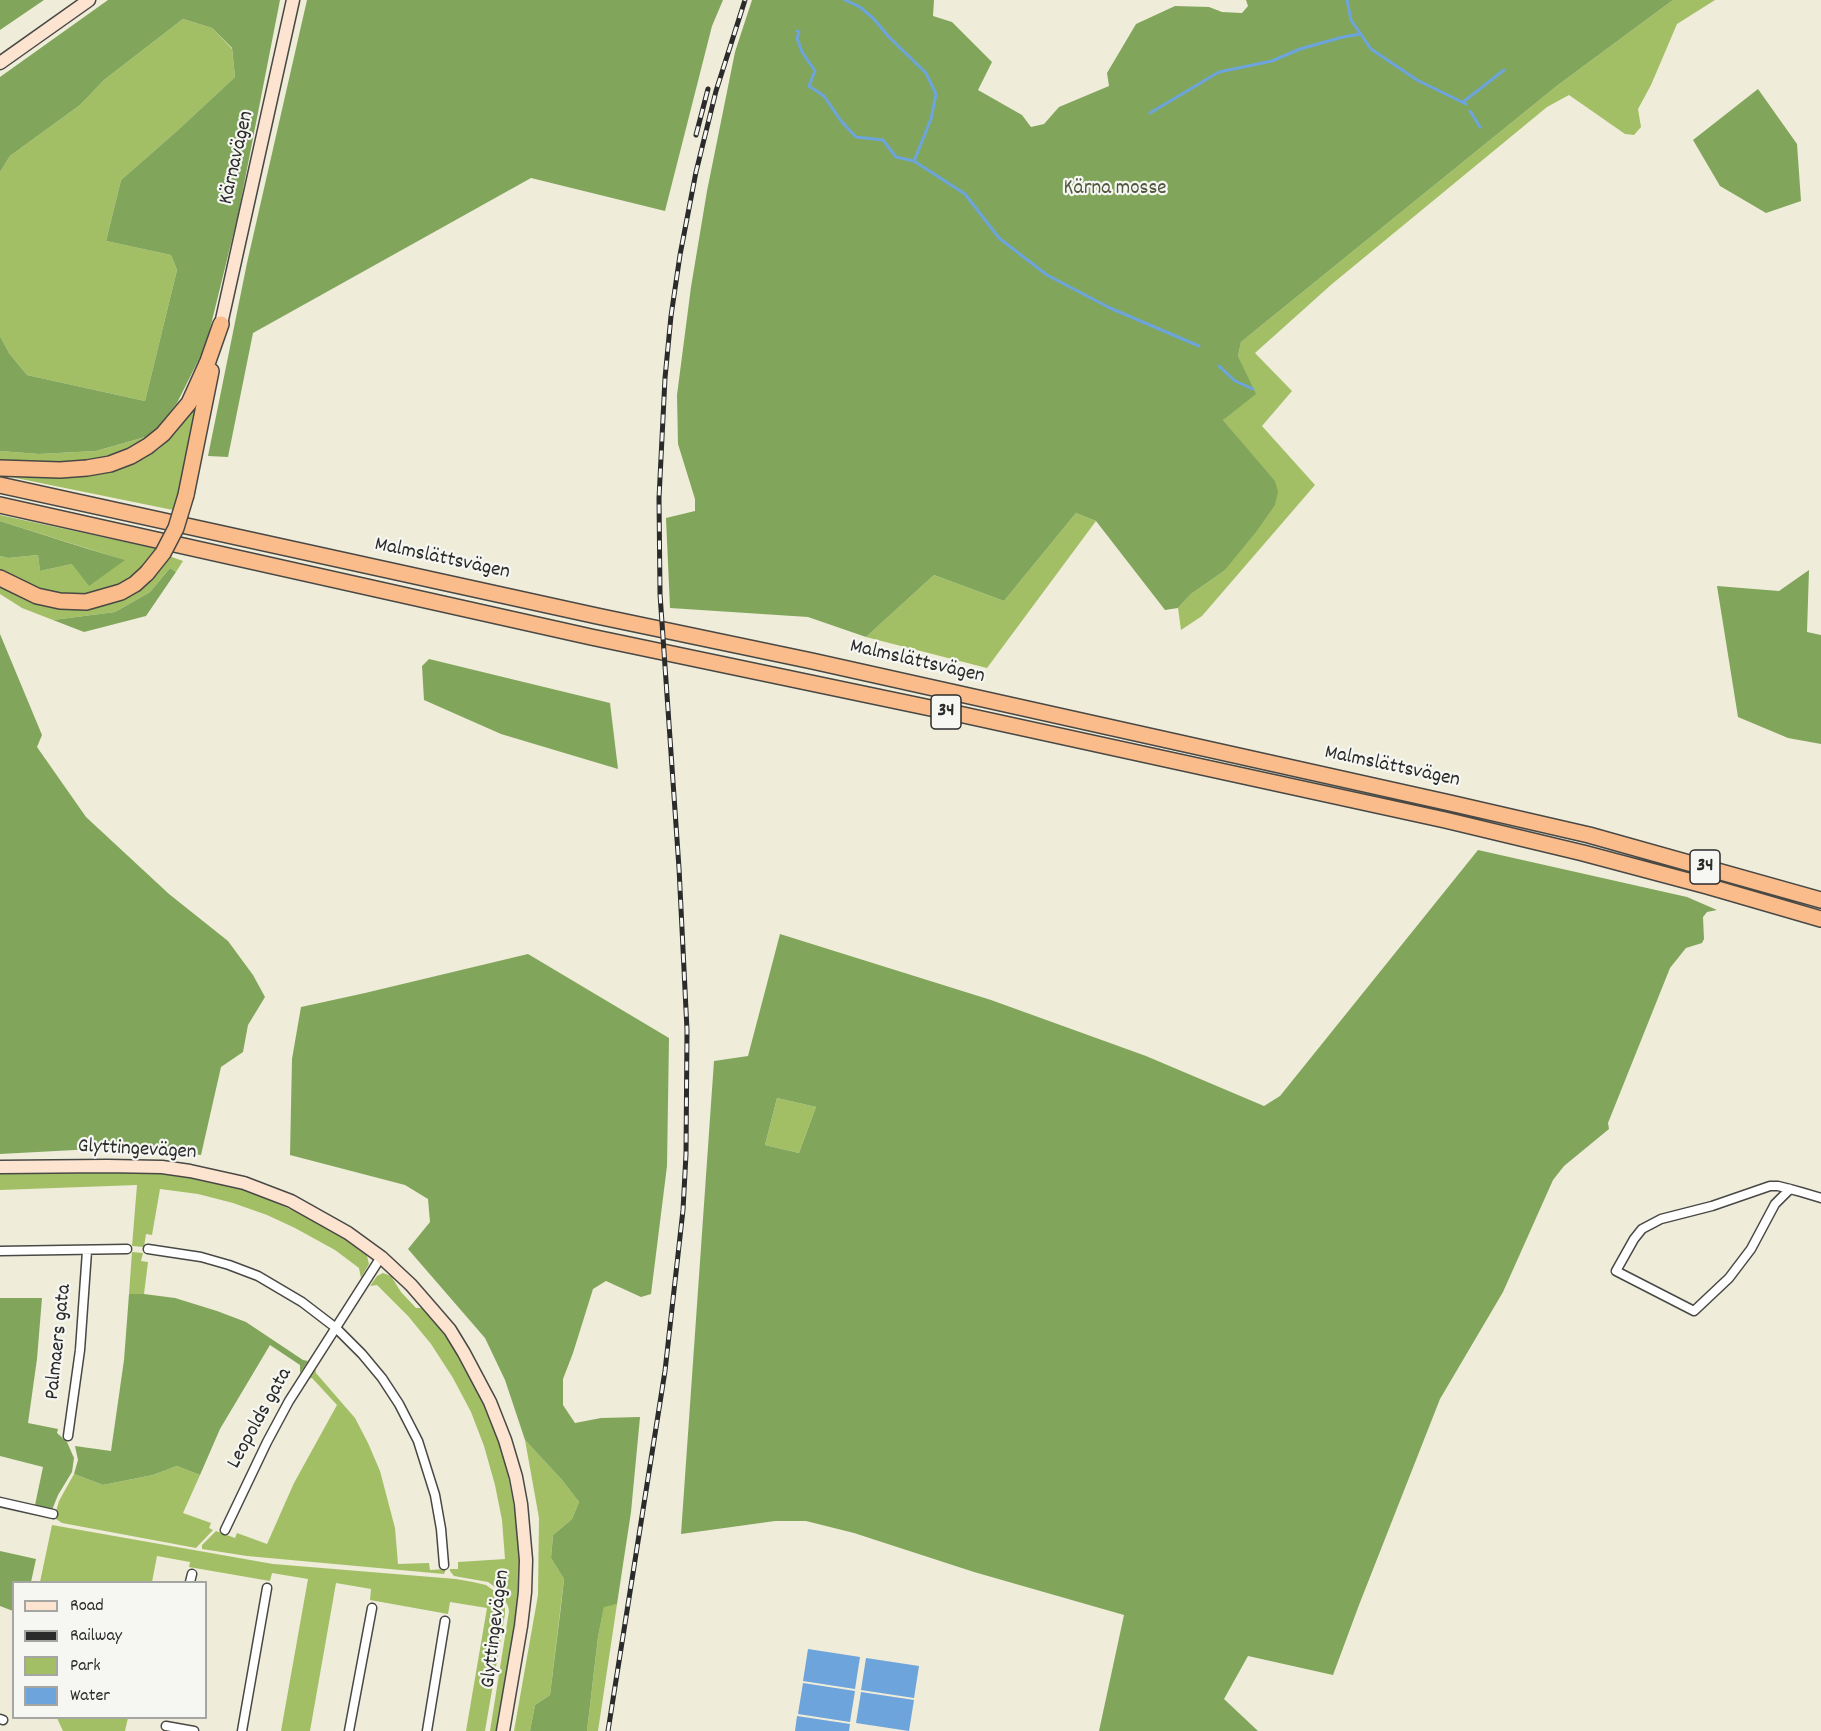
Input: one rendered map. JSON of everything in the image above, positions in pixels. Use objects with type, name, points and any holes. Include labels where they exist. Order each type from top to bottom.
[{"type":"highway","points":[[0,468],[60,470],[87,468],[110,464],[148,446],[163,434],[189,403],[208,361],[221,324]]},
{"type":"highway","points":[[0,578],[37,596],[60,601],[86,602],[121,592],[135,584],[147,573],[163,553],[176,528],[186,495],[221,324]]},
{"type":"highway","name":"Malmslättsvägen","points":[[0,485],[597,616],[812,660],[1450,803],[1588,835],[1821,900]]},
{"type":"highway","name":"Malmslättsvägen","points":[[0,505],[591,637],[960,714],[1445,820],[1583,853],[1821,919]]},
{"type":"street","points":[[0,63],[89,0]]},
{"type":"street","name":"Kärnavägen","points":[[221,324],[293,0]]},
{"type":"street","name":"Glyttingevägen","points":[[0,1167],[162,1167],[219,1176],[244,1183],[291,1201],[348,1233],[381,1257],[411,1285],[450,1330],[464,1353],[490,1402],[516,1477],[524,1532],[525,1592],[503,1731]]},
{"type":"street","points":[[1790,1189],[1775,1204],[1751,1249],[1729,1278],[1694,1311],[1616,1271],[1642,1229],[1661,1219],[1712,1206],[1761,1188],[1778,1186],[1790,1189],[1821,1198]]},
{"type":"street","points":[[0,1251],[127,1249]]},
{"type":"street","points":[[148,1249],[201,1257],[258,1276],[302,1302],[336,1328],[362,1354],[382,1378],[399,1404],[418,1441],[435,1495],[444,1565]]},
{"type":"street","name":"Palmaers gata","points":[[68,1436],[80,1350],[87,1251]]},
{"type":"street","name":"Leopolds gata","points":[[225,1530],[267,1442],[299,1385],[381,1257]]},
{"type":"street","points":[[0,1502],[53,1514]]},
{"type":"street","points":[[242,1731],[267,1588]]},
{"type":"street","points":[[349,1731],[372,1608]]},
{"type":"street","points":[[427,1731],[446,1621]]},
{"type":"street","points":[[166,1725],[194,1731]]},
{"type":"green space","points":[[0,0],[44,0],[0,30]]},
{"type":"green space","points":[[108,0],[280,0],[238,215],[206,345],[177,403],[152,435],[96,451],[39,454],[0,451],[0,336],[9,353],[27,375],[145,401],[177,270],[171,255],[106,241],[121,180],[235,77],[232,48],[212,28],[183,19],[104,80],[80,105],[10,156],[0,172],[0,77]]},
{"type":"green space","points":[[307,0],[723,0],[712,26],[665,211],[531,178],[253,333],[228,457],[208,456],[247,263]]},
{"type":"green space","name":"Kärna mosse","points":[[752,0],[934,0],[933,16],[952,22],[992,62],[978,90],[1022,115],[1031,127],[1044,124],[1059,107],[1109,86],[1107,73],[1136,24],[1175,6],[1209,7],[1222,12],[1242,13],[1248,6],[1246,0],[1673,0],[1558,85],[1241,342],[1238,356],[1256,394],[1223,420],[1275,481],[1278,492],[1275,505],[1224,571],[1191,594],[1178,608],[1165,610],[1096,521],[1076,513],[1004,601],[934,575],[866,637],[808,617],[670,608],[666,518],[695,511],[695,499],[678,444],[677,395],[691,287],[707,191],[735,52]]},
{"type":"green space","points":[[1673,0],[1715,0],[1677,24],[1651,85],[1638,109],[1641,127],[1634,135],[1625,134],[1569,95],[1547,107],[1332,284],[1255,353],[1292,391],[1262,426],[1315,485],[1202,616],[1181,630],[1178,608],[1191,594],[1224,571],[1274,481],[1223,420],[1243,368],[1238,356],[1241,342],[1558,85]]},
{"type":"green space","points":[[183,19],[212,28],[232,49],[235,77],[121,180],[106,241],[171,255],[177,270],[145,401],[27,375],[9,353],[0,336],[0,172],[10,156],[80,105],[104,80]]},
{"type":"green space","points":[[1758,89],[1797,144],[1801,201],[1766,213],[1720,186],[1693,140]]},
{"type":"green space","points":[[201,397],[173,510],[6,476],[63,478],[100,474],[136,463],[159,449],[177,431]]},
{"type":"green space","points":[[152,435],[130,448],[109,456],[76,462],[37,464],[0,461],[0,451],[39,454],[96,451]]},
{"type":"green space","points":[[1076,513],[1096,521],[987,668],[866,637],[934,575],[1004,601]]},
{"type":"green space","points":[[0,515],[158,549],[146,565],[130,580],[101,593],[63,595],[32,589],[0,571],[0,556],[8,558],[38,555],[40,571],[72,564],[124,560],[0,521]]},
{"type":"green space","points":[[0,521],[125,560],[89,586],[72,564],[40,571],[38,555],[8,558],[0,556]]},
{"type":"green space","points":[[169,556],[183,561],[176,572],[170,568],[150,592],[115,612],[53,620],[22,608],[0,594],[0,586],[36,604],[65,609],[93,608],[117,601],[138,590],[157,574]]},
{"type":"green space","points":[[170,568],[176,572],[146,616],[84,632],[53,620],[115,612],[150,592]]},
{"type":"green space","points":[[1809,570],[1807,632],[1821,635],[1821,744],[1788,738],[1738,717],[1717,586],[1779,591]]},
{"type":"green space","points":[[0,634],[42,735],[37,747],[86,817],[169,894],[228,941],[253,975],[265,997],[248,1025],[243,1052],[221,1067],[201,1155],[131,1147],[0,1154]]},
{"type":"green space","points":[[429,659],[610,703],[618,769],[501,734],[424,700],[422,666]]},
{"type":"green space","points":[[1478,850],[1687,897],[1717,910],[1707,912],[1703,917],[1704,939],[1702,943],[1686,948],[1670,968],[1608,1123],[1609,1129],[1564,1166],[1553,1180],[1503,1292],[1440,1399],[1333,1675],[1248,1656],[1224,1699],[1258,1731],[1099,1731],[1124,1615],[974,1572],[854,1533],[806,1521],[775,1521],[681,1534],[714,1061],[748,1056],[780,934],[991,1000],[1146,1056],[1264,1106],[1280,1096]],"holes":[[[777,1098],[816,1107],[799,1153],[765,1145]]]},
{"type":"green space","points":[[528,954],[669,1038],[667,1166],[651,1294],[641,1297],[606,1281],[593,1289],[563,1379],[563,1405],[575,1423],[601,1418],[640,1417],[631,1512],[617,1604],[604,1607],[598,1637],[587,1731],[530,1731],[535,1705],[550,1695],[561,1606],[564,1579],[551,1558],[553,1535],[572,1519],[579,1502],[525,1440],[505,1380],[485,1338],[408,1249],[430,1222],[428,1199],[405,1185],[290,1155],[292,1059],[301,1007]]},
{"type":"green space","points":[[777,1098],[816,1107],[799,1153],[765,1145]]},
{"type":"green space","points":[[138,1172],[205,1180],[240,1189],[274,1202],[342,1237],[367,1256],[369,1264],[361,1278],[359,1268],[335,1250],[295,1228],[233,1203],[198,1194],[160,1189],[152,1235],[146,1234],[144,1247],[132,1246],[137,1185],[0,1190],[0,1173]]},
{"type":"green space","points":[[132,1252],[143,1253],[141,1261],[148,1262],[144,1294],[129,1294]]},
{"type":"green space","points":[[383,1273],[391,1276],[401,1292],[416,1308],[421,1308],[433,1319],[450,1343],[478,1390],[505,1460],[519,1541],[520,1579],[517,1613],[497,1731],[490,1731],[508,1606],[499,1590],[488,1582],[454,1576],[450,1571],[450,1569],[458,1569],[458,1562],[505,1559],[502,1520],[495,1485],[471,1412],[453,1378],[431,1344],[408,1316],[377,1285],[370,1286],[377,1276]]},
{"type":"green space","points":[[129,1294],[175,1298],[217,1311],[246,1322],[303,1360],[308,1361],[300,1373],[300,1365],[270,1345],[220,1429],[200,1475],[177,1466],[153,1475],[103,1485],[74,1474],[78,1460],[75,1446],[111,1451],[124,1360]]},
{"type":"green space","points":[[0,1298],[42,1298],[37,1359],[28,1423],[58,1429],[57,1433],[67,1442],[74,1458],[72,1472],[52,1510],[35,1505],[43,1467],[0,1456]]},
{"type":"green space","points":[[315,1367],[316,1373],[355,1418],[380,1471],[395,1528],[398,1564],[429,1563],[430,1570],[446,1569],[444,1574],[247,1556],[202,1549],[202,1545],[216,1531],[235,1538],[237,1533],[267,1544],[294,1483],[337,1405],[312,1378],[306,1379]]},
{"type":"green space","points":[[525,1440],[579,1502],[572,1519],[553,1535],[551,1558],[564,1579],[550,1695],[535,1705],[530,1731],[514,1731],[538,1595],[539,1518]]},
{"type":"green space","points":[[177,1466],[200,1475],[183,1513],[211,1523],[209,1528],[213,1530],[196,1548],[62,1523],[56,1519],[59,1501],[74,1474],[103,1485],[153,1475]]},
{"type":"green space","points":[[52,1525],[273,1564],[456,1579],[486,1585],[500,1597],[505,1614],[485,1731],[466,1731],[487,1608],[450,1602],[448,1614],[370,1600],[371,1589],[336,1583],[310,1731],[281,1731],[308,1579],[272,1573],[270,1581],[189,1567],[190,1562],[157,1556],[152,1581],[40,1581]]},
{"type":"green space","points":[[0,1551],[36,1559],[31,1581],[12,1581],[12,1611],[0,1606]]},
{"type":"green space","points":[[617,1604],[598,1731],[587,1731],[604,1606]]},
{"type":"green space","points":[[57,1719],[128,1719],[125,1731],[63,1731]]},
{"type":"water","points":[[808,1649],[860,1657],[855,1689],[803,1681]]},
{"type":"water","points":[[866,1658],[919,1666],[914,1698],[861,1690]]},
{"type":"water","points":[[803,1683],[855,1691],[850,1722],[798,1714]]},
{"type":"water","points":[[861,1692],[914,1700],[909,1731],[856,1723]]},
{"type":"water","points":[[797,1716],[850,1724],[849,1731],[795,1731]]},
{"type":"waterway","points":[[845,0],[860,7],[874,19],[926,73],[936,94],[931,119],[914,161]]},
{"type":"waterway","points":[[1347,0],[1351,20],[1371,49],[1417,80],[1466,104]]},
{"type":"waterway","points":[[797,31],[802,52],[815,71],[809,86],[824,96],[841,121],[856,137],[883,140],[896,157],[914,161],[965,194],[999,238],[1047,275],[1110,308],[1199,346]]},
{"type":"waterway","points":[[1150,113],[1219,72],[1272,61],[1300,49],[1361,34]]},
{"type":"waterway","points":[[1463,102],[1504,70]]},
{"type":"waterway","points":[[1470,111],[1480,127]]},
{"type":"waterway","points":[[1219,366],[1235,381],[1253,389]]},
{"type":"railway","points":[[608,1731],[665,1371],[683,1210],[686,1154],[687,1030],[679,868],[660,594],[659,498],[665,378],[680,255],[696,172],[716,91],[745,0]]},
{"type":"railway","points":[[696,135],[708,89]]}]
